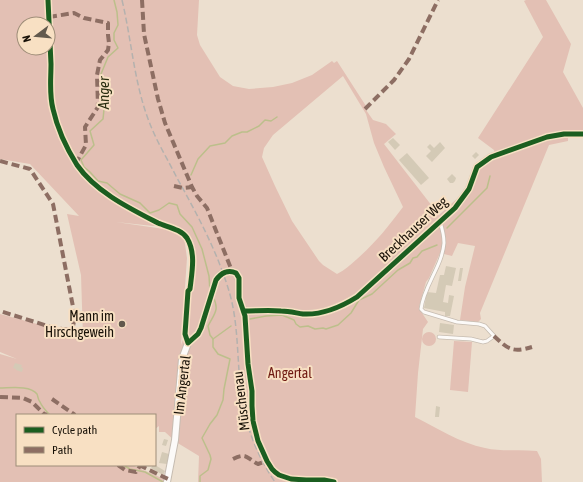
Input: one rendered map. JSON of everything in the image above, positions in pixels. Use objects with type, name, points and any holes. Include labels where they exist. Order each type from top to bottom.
[{"type":"street","name":"Breckhauser Weg","points":[[244,310],[281,311],[303,314],[342,306],[357,297],[455,208],[469,189],[477,167],[485,160],[547,137],[564,134],[583,134]]},
{"type":"street","name":"Im Angertal","points":[[167,481],[175,440],[182,359],[188,344],[200,331],[216,280],[223,273],[229,271],[234,272],[239,278],[240,298],[244,310]]},
{"type":"lane","points":[[439,337],[471,339],[483,342],[494,336],[485,326],[457,322],[424,312],[422,309],[425,293],[442,256],[444,242],[440,222]]},
{"type":"lane","name":"Müschenau","points":[[244,310],[248,364],[252,391],[253,421],[258,441],[267,461],[279,475],[291,479],[324,480],[334,482]]},
{"type":"green space","name":"Angertal","points":[[0,0],[199,0],[197,35],[200,45],[220,77],[233,86],[249,89],[273,87],[292,83],[312,75],[332,61],[334,63],[337,61],[366,106],[366,110],[373,120],[386,124],[396,134],[384,144],[439,215],[461,195],[480,167],[496,157],[494,150],[478,138],[543,37],[524,1],[546,0],[571,44],[563,72],[583,108],[583,132],[568,132],[568,141],[549,145],[480,313],[481,319],[478,322],[460,320],[465,287],[475,246],[458,243],[452,256],[440,253],[426,282],[419,307],[428,322],[423,329],[415,417],[449,435],[476,446],[497,450],[537,451],[541,459],[542,482],[198,482],[199,456],[176,442],[165,432],[159,432],[159,426],[156,428],[156,414],[16,414],[16,466],[134,466],[164,479],[164,482],[0,482],[0,354],[17,359],[0,352],[0,314],[71,333],[80,340],[83,337],[81,275],[67,214],[79,216],[30,164],[0,159]],"holes":[[[343,76],[366,114],[374,143],[403,207],[370,247],[343,271],[337,274],[319,261],[292,221],[262,157],[264,148],[273,135]],[[116,222],[153,226],[169,226],[182,232],[191,242],[194,256],[192,289],[185,334],[181,345],[187,258],[184,237],[171,230]]]},
{"type":"green space","points":[[429,332],[434,334],[436,339],[434,344],[429,346],[424,344],[422,339],[424,334]]},
{"type":"green space","points":[[454,341],[472,342],[468,392],[450,390]]},
{"type":"building","points":[[393,138],[400,145],[395,150],[388,142]]},
{"type":"building","points":[[440,142],[445,148],[432,162],[426,156],[431,151],[427,147],[430,144],[434,148]]},
{"type":"building","points":[[476,152],[479,155],[475,159],[472,156]]},
{"type":"building","points":[[407,153],[429,178],[421,185],[399,160]]},
{"type":"building","points":[[452,174],[456,178],[453,183],[450,183],[447,179]]},
{"type":"building","points":[[446,266],[456,268],[452,286],[446,285],[443,302],[448,303],[449,295],[454,296],[450,316],[445,316],[445,312],[424,308],[427,292],[436,293],[440,275],[444,275]]},
{"type":"building","points":[[460,268],[463,268],[461,281],[458,281]]},
{"type":"building","points":[[440,323],[454,325],[453,334],[439,332]]},
{"type":"building","points":[[15,363],[22,365],[22,372],[13,368]]},
{"type":"building","points":[[436,406],[440,407],[439,417],[435,417]]},
{"type":"building","points":[[164,439],[168,440],[166,446],[162,445]]},
{"type":"building","points":[[162,452],[169,454],[167,464],[159,463]]},
{"type":"building","points":[[152,466],[156,466],[165,471],[163,475],[151,468]]},
{"type":"waterway","name":"Anger","points":[[114,0],[118,25],[114,33],[114,40],[118,48],[108,57],[101,74],[105,91],[103,119],[90,131],[94,145],[81,160],[84,167],[98,181],[107,183],[120,194],[140,203],[150,213],[159,210],[169,203],[177,205],[180,214],[192,227],[202,249],[209,276],[210,292]]},
{"type":"waterway","points":[[191,175],[198,159],[210,146],[225,143],[232,136],[242,132],[247,132],[259,126],[265,120],[271,121],[277,117]]},
{"type":"waterway","points":[[447,228],[487,188],[490,176]]},
{"type":"waterway","points":[[250,319],[282,315],[294,320],[300,327],[308,326],[315,329],[326,329],[338,325],[351,313],[359,300],[372,294],[398,270],[410,263],[413,258],[417,257],[422,251],[437,245]]},
{"type":"waterway","name":"Anger","points":[[200,482],[200,476],[208,470],[211,459],[202,438],[217,415],[223,400],[230,359],[218,354],[213,347],[213,339],[210,335],[208,326],[216,309],[213,297]]},
{"type":"waterway","points":[[213,339],[231,326]]},
{"type":"waterway","points":[[0,388],[25,388],[34,391],[37,394],[42,406],[49,414]]},
{"type":"waterway","points":[[125,466],[130,469],[145,472],[163,482]]},
{"type":"railway","points":[[122,0],[140,94],[150,124],[206,233],[219,262],[229,291],[236,325],[240,383],[244,410],[256,447],[275,482]]},
{"type":"marked path","points":[[142,0],[144,34],[158,99],[165,123],[192,187],[207,208],[232,271]]},
{"type":"marked path","points":[[365,109],[394,80],[409,59],[438,0]]},
{"type":"marked path","points":[[55,16],[74,13],[84,18],[108,23],[108,50],[100,60],[97,75],[98,107],[85,127],[86,145],[76,163]]},
{"type":"marked path","points":[[0,161],[30,169],[53,204],[75,317],[73,326],[70,330],[54,328],[0,311]]},
{"type":"marked path","points":[[174,186],[183,188],[192,187]]},
{"type":"marked path","points":[[494,336],[511,349],[520,350],[532,347]]},
{"type":"marked path","points":[[0,397],[23,398],[32,402],[44,414]]},
{"type":"marked path","points":[[52,399],[74,414]]},
{"type":"marked path","points":[[233,459],[244,456],[258,464],[267,461]]},
{"type":"marked path","points":[[119,466],[125,470],[136,472],[140,466]]},
{"type":"marked path","points":[[141,466],[168,479]]},
{"type":"cycle path","points":[[48,0],[52,103],[60,130],[73,159],[85,175],[103,191],[158,223],[178,230],[187,238],[192,250],[193,263],[190,289],[188,291],[185,334],[188,343],[198,334],[201,328],[216,280],[225,272],[230,271],[236,273],[239,278],[239,298],[245,316],[248,364],[252,391],[253,421],[258,441],[267,461],[275,472],[291,479],[324,480],[334,482]]},
{"type":"cycle path","points":[[244,311],[287,311],[310,314],[331,310],[344,304],[357,297],[455,208],[469,189],[477,167],[491,157],[547,137],[564,134],[583,134]]},
{"type":"place","name":"Mann im Hirschgeweih","points":[[122,324]]}]
